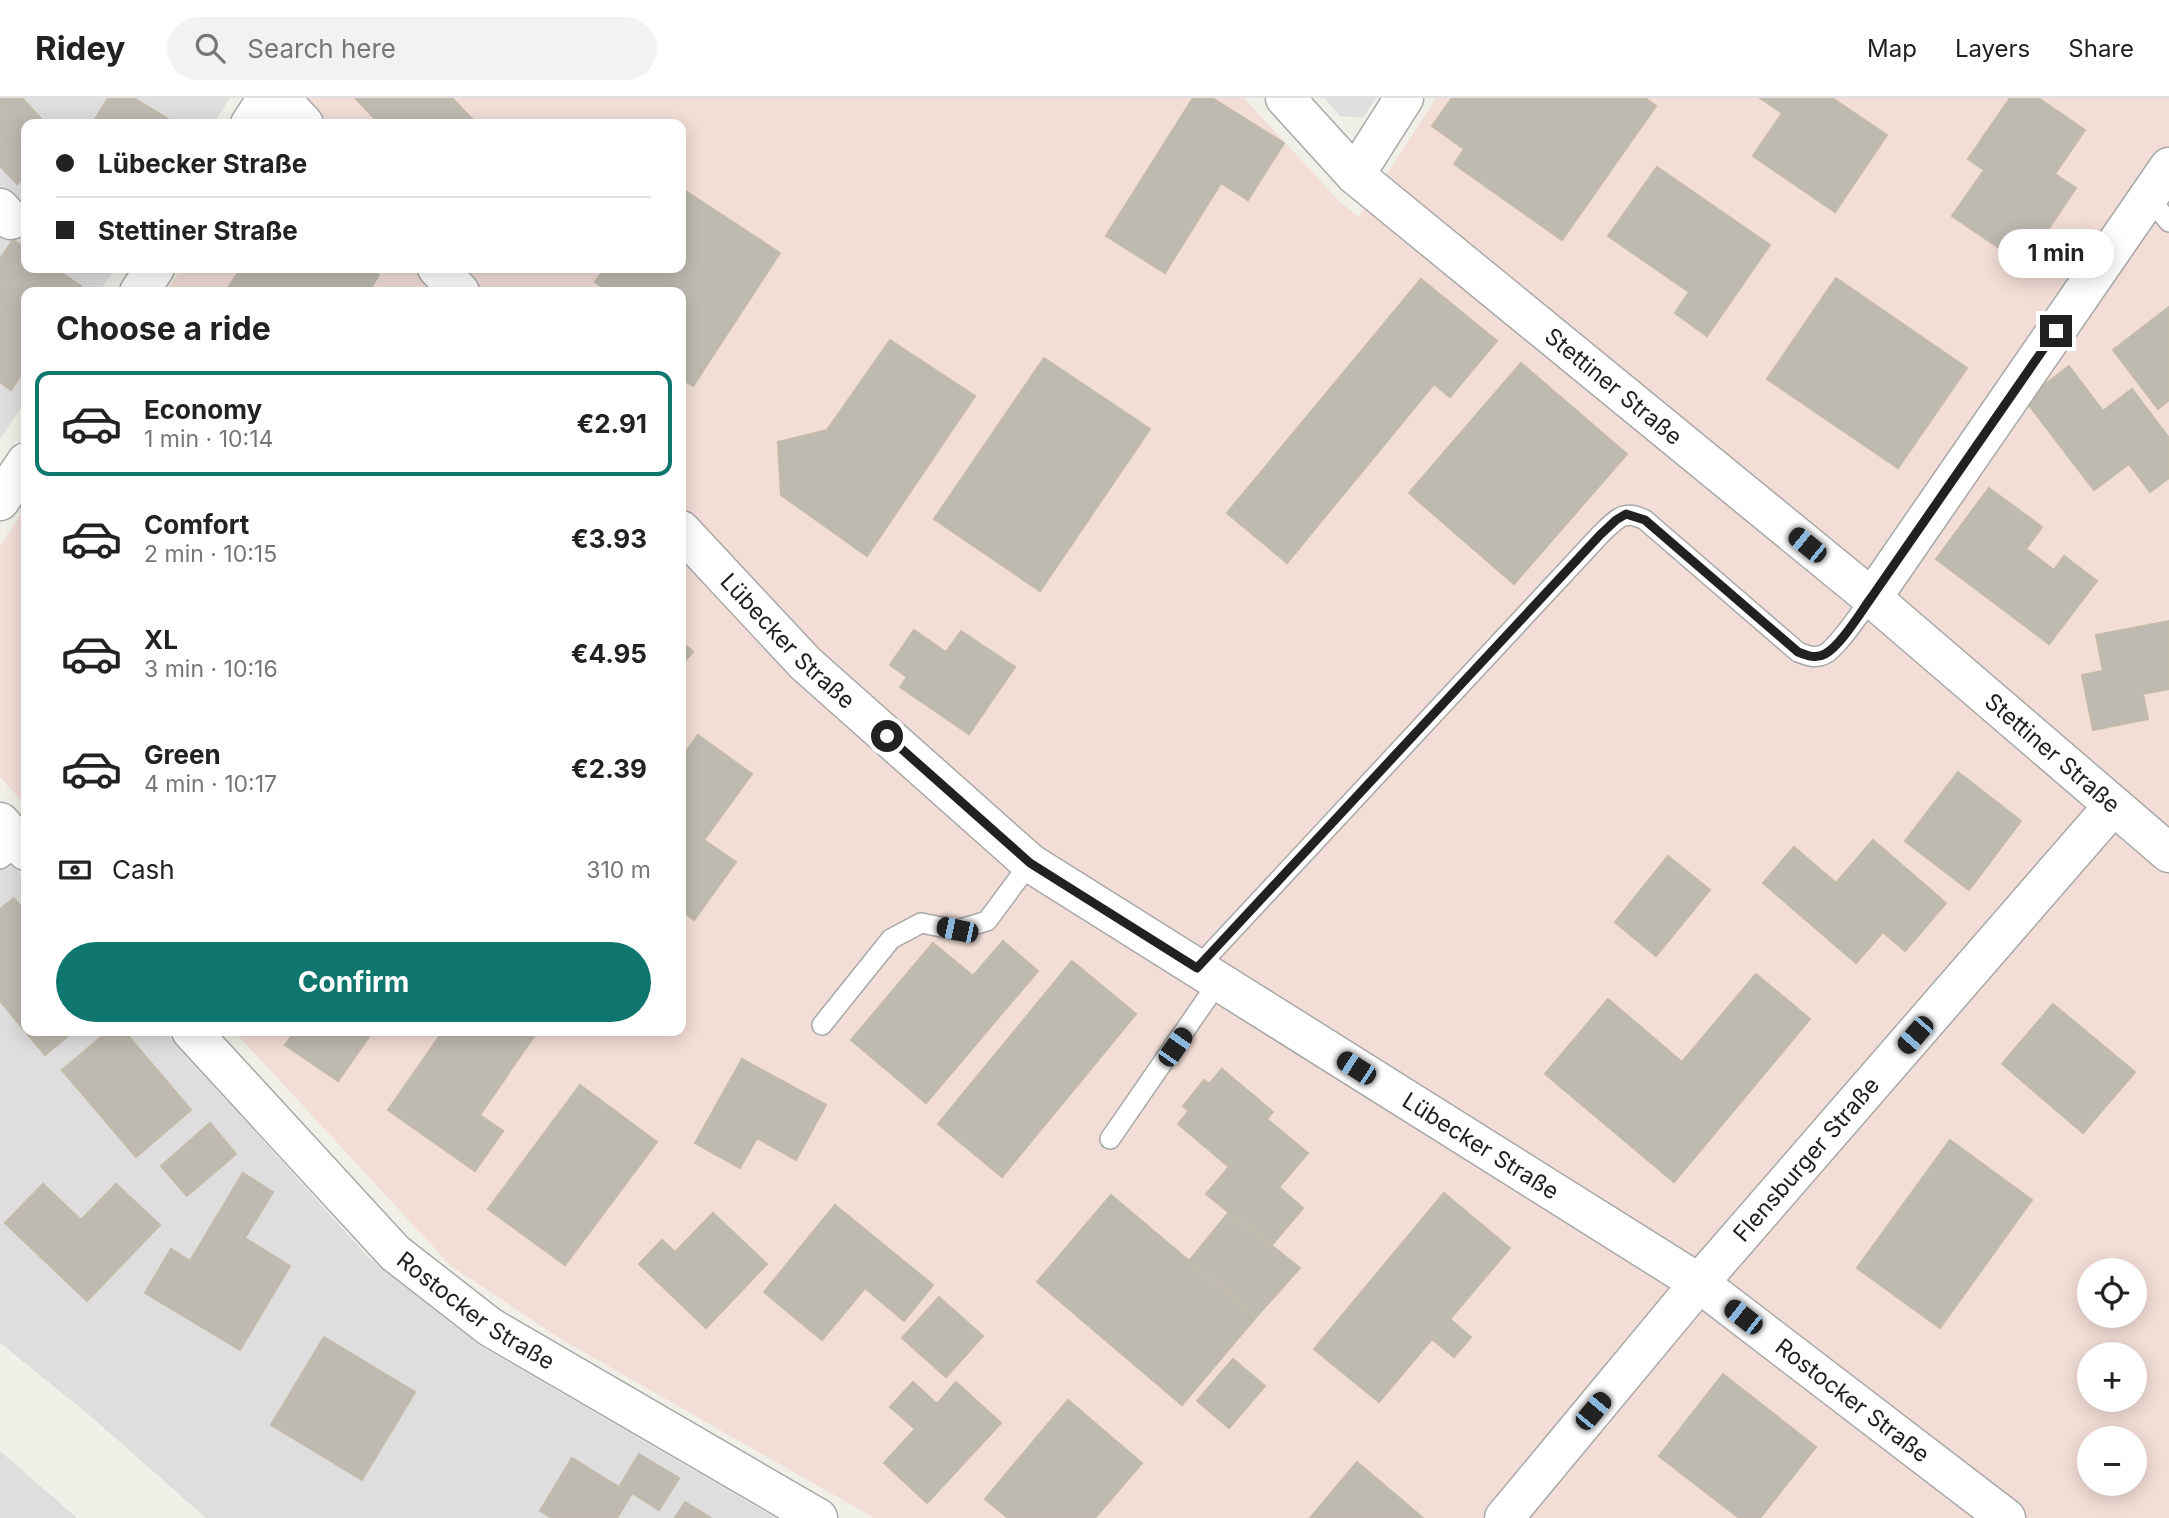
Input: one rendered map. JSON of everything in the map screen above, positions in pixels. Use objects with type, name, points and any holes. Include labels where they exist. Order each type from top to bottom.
[{"type":"street","points":[[253,119],[267,98]]},
{"type":"street","points":[[280,98],[299,119]]},
{"type":"street","name":"Stettiner Straße","points":[[1284,98],[1355,175],[1871,598],[2169,853]]},
{"type":"street","points":[[1355,175],[1404,98]]},
{"type":"street","points":[[1871,598],[2162,195]]},
{"type":"street","points":[[442,273],[455,287]]},
{"type":"street","points":[[0,501],[21,469]]},
{"type":"street","name":"Lübecker Straße","points":[[686,535],[805,663],[1030,863],[1699,1283]]},
{"type":"street","name":"Flensburger Straße","points":[[1504,1518],[1699,1283],[2113,806]]},
{"type":"street","name":"Rostocker Straße","points":[[196,1036],[396,1253],[490,1327],[818,1518]]},
{"type":"street","name":"Rostocker Straße","points":[[1699,1283],[2006,1518]]},
{"type":"lane","points":[[1110,1139],[1208,974],[1616,520],[1626,514],[1645,520],[1798,652],[1812,657],[1826,653],[1843,636],[1871,598]]},
{"type":"lane","points":[[822,1025],[891,939],[921,923],[957,930],[987,921],[1030,863]]},
{"type":"shaded area","points":[[0,98],[230,98],[216,119],[21,119],[21,273],[112,273],[103,287],[21,287],[21,408],[0,439]]},
{"type":"shaded area","points":[[297,98],[1244,98],[1341,203],[1359,217],[1436,98],[2169,98],[2169,1518],[874,1518],[559,1338],[451,1266],[239,1036],[686,1036],[686,287],[169,287],[178,273],[686,273],[686,119],[282,119]]},
{"type":"shaded area","points":[[1324,98],[1376,98],[1363,118],[1340,116]]},
{"type":"shaded area","points":[[21,514],[21,800],[0,777],[0,546]]},
{"type":"shaded area","points":[[0,851],[21,874],[21,1036],[169,1036],[370,1259],[479,1345],[776,1518],[206,1518],[88,1414],[0,1343]]},
{"type":"shaded area","points":[[0,1451],[77,1518],[0,1518]]},
{"type":"building","points":[[0,98],[22,98],[41,119],[21,119],[21,180],[17,184],[0,166]]},
{"type":"building","points":[[108,98],[134,98],[168,119],[95,119]]},
{"type":"building","points":[[355,98],[452,98],[472,119],[375,119]]},
{"type":"building","points":[[1193,98],[1212,98],[1284,143],[1248,200],[1221,183],[1165,273],[1106,236]]},
{"type":"building","points":[[1452,98],[1645,98],[1656,106],[1562,240],[1454,164],[1464,149],[1432,126]]},
{"type":"building","points":[[1760,98],[1832,98],[1887,135],[1835,212],[1753,156],[1782,113]]},
{"type":"building","points":[[2010,98],[2038,98],[2085,130],[2055,174],[2076,188],[2024,265],[1952,216],[1984,170],[1968,159]]},
{"type":"building","points":[[1657,167],[1770,245],[1707,336],[1675,313],[1689,292],[1608,236]]},
{"type":"building","points":[[686,191],[780,253],[693,386],[686,381],[686,287],[602,287],[595,282],[601,273],[686,273]]},
{"type":"building","points":[[13,240],[21,246],[21,273],[62,273],[81,286],[21,287],[21,375],[11,390],[0,382],[0,259]]},
{"type":"building","points":[[238,273],[379,275],[371,287],[228,287]]},
{"type":"building","points":[[1836,278],[1967,368],[1898,468],[1767,379]]},
{"type":"building","points":[[1421,279],[1497,341],[1450,397],[1434,384],[1287,563],[1227,513]]},
{"type":"building","points":[[2169,307],[2169,400],[2158,409],[2113,350]]},
{"type":"building","points":[[890,340],[975,396],[867,556],[781,495],[778,442],[827,430]]},
{"type":"building","points":[[1044,358],[1150,429],[1040,591],[934,519]]},
{"type":"building","points":[[1521,363],[1627,454],[1514,584],[1409,493]]},
{"type":"building","points":[[2069,366],[2103,411],[2132,389],[2169,438],[2169,478],[2150,492],[2129,464],[2094,490],[2025,400]]},
{"type":"building","points":[[1989,488],[2042,527],[2026,549],[2054,570],[2064,556],[2097,581],[2049,644],[1936,559]]},
{"type":"building","points":[[2169,621],[2169,689],[2143,694],[2148,719],[2093,730],[2082,675],[2103,671],[2096,635]]},
{"type":"building","points":[[914,630],[946,652],[961,631],[1015,667],[969,734],[900,687],[907,677],[890,665]]},
{"type":"building","points":[[686,646],[693,652],[686,660]]},
{"type":"building","points":[[698,735],[752,774],[704,840],[736,862],[694,920],[686,914],[686,751]]},
{"type":"building","points":[[1958,772],[2021,821],[1969,890],[1905,841]]},
{"type":"building","points":[[1873,840],[1946,903],[1905,951],[1883,932],[1856,963],[1763,883],[1794,847],[1836,883]]},
{"type":"building","points":[[1668,856],[1710,890],[1656,956],[1615,922]]},
{"type":"building","points":[[14,898],[21,907],[21,1026],[0,1001],[0,909]]},
{"type":"building","points":[[1003,941],[1038,971],[926,1103],[851,1040],[933,943],[973,976]]},
{"type":"building","points":[[1072,961],[1136,1014],[1002,1177],[938,1124]]},
{"type":"building","points":[[1756,974],[1810,1019],[1674,1182],[1545,1074],[1608,999],[1682,1062]]},
{"type":"building","points":[[2053,1004],[2135,1072],[2083,1133],[2002,1064]]},
{"type":"building","points":[[29,1036],[68,1036],[45,1055]]},
{"type":"building","points":[[102,1036],[128,1036],[191,1110],[136,1157],[62,1070]]},
{"type":"building","points":[[291,1036],[370,1036],[338,1081],[285,1045]]},
{"type":"building","points":[[440,1036],[534,1036],[480,1115],[503,1131],[475,1171],[388,1110]]},
{"type":"building","points":[[742,1059],[826,1105],[796,1160],[757,1138],[740,1168],[695,1143]]},
{"type":"building","points":[[1222,1069],[1273,1112],[1267,1119],[1308,1153],[1279,1187],[1303,1208],[1271,1246],[1206,1194],[1229,1167],[1178,1124],[1189,1111],[1183,1106],[1204,1080],[1209,1084]]},
{"type":"building","points":[[580,1085],[657,1142],[565,1265],[488,1209]]},
{"type":"building","points":[[210,1123],[236,1154],[187,1196],[161,1166]]},
{"type":"building","points":[[1950,1140],[2032,1200],[1940,1328],[1857,1268]]},
{"type":"building","points":[[243,1173],[273,1192],[245,1238],[290,1266],[240,1350],[145,1293],[171,1249],[190,1261]]},
{"type":"building","points":[[43,1184],[81,1220],[116,1184],[160,1225],[87,1301],[5,1223]]},
{"type":"building","points":[[1444,1193],[1510,1248],[1450,1319],[1471,1337],[1454,1357],[1432,1339],[1379,1402],[1314,1349]]},
{"type":"building","points":[[1111,1195],[1256,1317],[1182,1405],[1037,1282]]},
{"type":"building","points":[[835,1205],[933,1285],[904,1321],[865,1288],[822,1340],[764,1292]]},
{"type":"building","points":[[1229,1212],[1300,1268],[1256,1317],[1189,1261]]},
{"type":"building","points":[[713,1213],[767,1264],[706,1328],[639,1264],[662,1240],[675,1252]]},
{"type":"building","points":[[939,1297],[983,1336],[946,1377],[902,1338]]},
{"type":"building","points":[[324,1337],[415,1392],[362,1480],[271,1425]]},
{"type":"building","points":[[1233,1359],[1265,1386],[1229,1428],[1197,1401]]},
{"type":"building","points":[[1723,1374],[1816,1447],[1760,1518],[1739,1518],[1659,1456]]},
{"type":"building","points":[[913,1382],[937,1404],[956,1382],[1001,1423],[927,1503],[884,1463],[915,1429],[890,1407]]},
{"type":"building","points":[[1068,1400],[1142,1463],[1095,1518],[1008,1518],[985,1499]]},
{"type":"building","points":[[639,1454],[679,1478],[659,1510],[632,1493],[617,1518],[552,1518],[540,1511],[572,1458],[619,1487]]},
{"type":"building","points":[[1357,1462],[1423,1518],[1310,1518]]},
{"type":"building","points":[[685,1502],[711,1518],[675,1518]]},
{"type":"route","points":[[887,736],[1030,863],[1197,968],[1600,535],[1626,514],[1645,520],[1798,652],[1812,657],[1826,653],[1843,636],[1871,598],[2056,331]]}]
